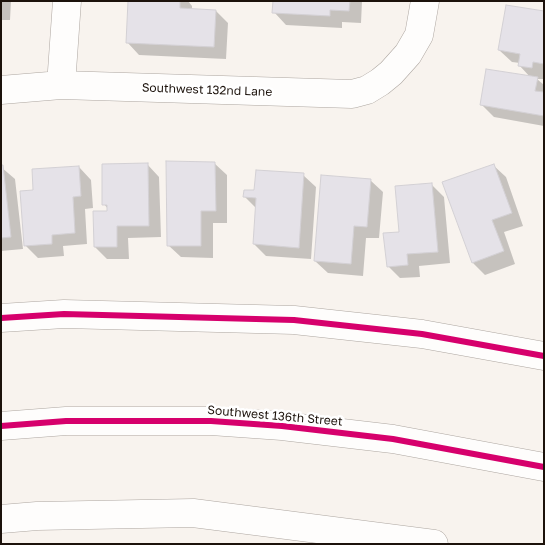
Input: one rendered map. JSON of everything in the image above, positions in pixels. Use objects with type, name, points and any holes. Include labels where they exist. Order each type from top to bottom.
[{"type":"street","points":[[61,86],[67,1]]},
{"type":"street","name":"Southwest 132nd Lane","points":[[1,90],[61,86],[352,94],[367,90],[380,82],[402,61],[413,47],[419,35],[425,1]]},
{"type":"street","points":[[1,318],[64,314],[294,320],[422,334],[544,356]]},
{"type":"street","name":"Southwest 136th Street","points":[[1,426],[66,421],[211,421],[282,426],[393,439],[544,467]]},
{"type":"street","points":[[1,520],[37,516],[193,513],[434,544]]},
{"type":"building","points":[[128,1],[180,1],[180,8],[216,10],[214,47],[126,43]]},
{"type":"building","points":[[273,1],[350,1],[349,11],[330,10],[330,16],[272,13]]},
{"type":"building","points":[[506,5],[544,11],[544,64],[533,62],[532,68],[518,66],[520,54],[498,50]]},
{"type":"building","points":[[486,69],[538,77],[535,91],[544,92],[544,116],[480,105]]},
{"type":"building","points":[[166,161],[215,162],[216,211],[201,211],[201,246],[167,246]]},
{"type":"building","points":[[148,163],[149,226],[117,226],[117,247],[94,247],[93,211],[107,211],[107,205],[102,205],[102,164]]},
{"type":"building","points":[[494,164],[512,213],[492,220],[504,251],[472,263],[442,182]]},
{"type":"building","points":[[1,165],[3,165],[11,237],[1,238]]},
{"type":"building","points":[[79,166],[81,196],[73,197],[75,233],[52,235],[52,244],[24,246],[20,191],[33,190],[32,169]]},
{"type":"building","points":[[256,170],[304,173],[299,248],[253,244],[256,198],[243,197],[244,190],[254,190]]},
{"type":"building","points":[[321,175],[371,179],[367,227],[354,226],[351,264],[314,261]]},
{"type":"building","points":[[432,183],[438,252],[407,254],[408,265],[387,267],[383,233],[399,232],[395,186]]},
{"type":"cycle path","points":[[1,318],[64,314],[294,320],[422,334],[544,356]]},
{"type":"cycle path","points":[[1,426],[66,421],[211,421],[282,426],[393,439],[544,467]]}]
